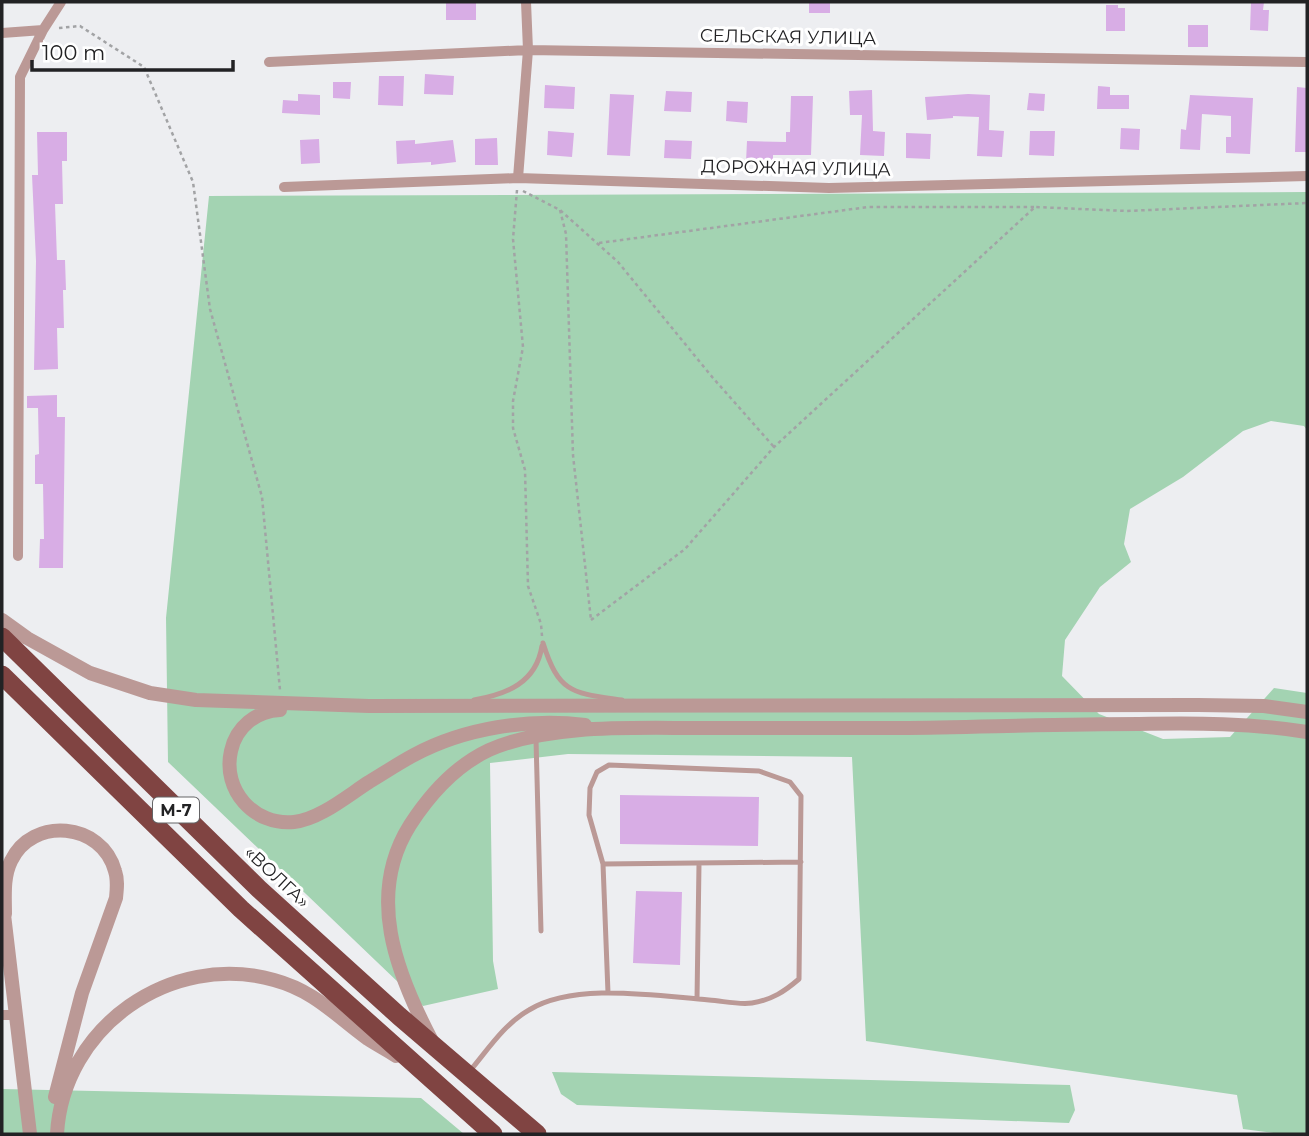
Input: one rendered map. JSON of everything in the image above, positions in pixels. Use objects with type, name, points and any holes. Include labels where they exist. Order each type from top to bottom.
[{"type":"highway","name":"«ВОЛГА»","points":[[2,637],[258,889],[467,1075],[539,1134]]},
{"type":"highway","name":"М-7","points":[[2,675],[241,909],[493,1134]]},
{"type":"street","points":[[18,556],[20,77],[43,30],[61,2]]},
{"type":"street","points":[[518,178],[528,50],[526,2]]},
{"type":"street","points":[[2,33],[43,30]]},
{"type":"street","name":"СЕЛЬСКАЯ УЛИЦА","points":[[269,62],[528,50],[1307,62]]},
{"type":"street","name":"ДОРОЖНАЯ УЛИЦА","points":[[284,187],[518,178],[829,188],[1307,176]]},
{"type":"street","points":[[2,620],[57,656],[90,673],[150,693],[196,700],[369,706],[1198,705],[1264,706],[1307,712]]},
{"type":"street","points":[[369,706],[276,710],[258,715],[245,724],[236,736],[231,751],[230,770],[233,786],[240,800],[262,817],[295,822],[315,815],[416,754],[471,734],[508,726],[562,722],[610,728]]},
{"type":"street","points":[[435,1046],[417,1013],[392,949],[386,904],[393,860],[402,837],[438,787],[466,764],[509,743],[610,728],[904,728],[1196,723],[1261,725],[1307,732]]},
{"type":"street","points":[[30,1134],[9,1015],[3,907],[6,875],[17,849],[39,833],[54,829],[80,833],[99,845],[110,858],[117,883],[116,898],[82,993],[58,1083],[50,1134]]},
{"type":"street","points":[[57,1134],[61,1106],[74,1070],[107,1023],[149,992],[194,977],[235,973],[275,980],[304,990],[321,1000],[369,1039],[421,1071]]},
{"type":"lane","points":[[438,706],[499,696],[514,690],[534,669],[543,643]]},
{"type":"lane","points":[[543,643],[555,674],[573,690],[584,695],[670,706]]},
{"type":"lane","points":[[536,737],[541,931]]},
{"type":"lane","points":[[467,1075],[511,1024],[530,1009],[582,995],[608,993],[751,1004],[780,995],[799,979],[801,796],[790,782],[759,771],[609,765],[597,772],[590,788],[589,815],[603,864],[608,993]]},
{"type":"lane","points":[[603,864],[801,862]]},
{"type":"lane","points":[[696,999],[699,864]]},
{"type":"path","points":[[43,30],[80,26],[144,66],[193,182],[210,309],[262,497],[282,703]]},
{"type":"path","points":[[543,643],[541,624],[528,586],[525,470],[513,428],[513,401],[523,347],[513,239],[517,187],[560,210],[618,261],[713,378],[774,447]]},
{"type":"path","points":[[599,243],[868,207],[1035,207],[1127,211],[1307,204]]},
{"type":"path","points":[[560,210],[566,234],[573,455],[591,620],[685,549],[774,447],[1035,207]]},
{"type":"green space","points":[[1307,192],[1307,430],[1304,426],[1271,421],[1243,431],[1183,477],[1130,509],[1124,544],[1131,562],[1100,587],[1065,640],[1062,676],[1099,714],[1163,739],[1230,737],[1274,688],[1307,693],[1307,1134],[1243,1129],[1237,1095],[866,1041],[852,757],[568,754],[490,763],[493,961],[498,989],[423,1006],[168,762],[166,618],[209,196]]},
{"type":"green space","points":[[552,1072],[1070,1085],[1075,1110],[1069,1123],[577,1105],[561,1094]]},
{"type":"green space","points":[[2,1089],[421,1098],[464,1134],[2,1134]]},
{"type":"building","points":[[446,2],[476,2],[476,20],[446,20]]},
{"type":"building","points":[[809,2],[830,2],[830,13],[809,13]]},
{"type":"building","points":[[1251,2],[1264,2],[1263,10],[1269,10],[1268,31],[1250,30]]},
{"type":"building","points":[[1106,5],[1125,8],[1125,31],[1106,31]]},
{"type":"building","points":[[1188,25],[1208,25],[1208,47],[1188,47]]},
{"type":"building","points":[[425,74],[454,76],[453,95],[424,94]]},
{"type":"building","points":[[379,76],[404,76],[403,106],[378,105]]},
{"type":"building","points":[[333,82],[351,82],[350,99],[333,98]]},
{"type":"building","points":[[545,85],[575,87],[574,109],[544,108]]},
{"type":"building","points":[[1098,86],[1110,87],[1110,95],[1129,95],[1129,109],[1097,109]]},
{"type":"building","points":[[1297,87],[1307,88],[1307,152],[1295,152]]},
{"type":"building","points":[[872,90],[873,131],[885,132],[884,156],[860,155],[862,115],[850,115],[849,91]]},
{"type":"building","points":[[666,91],[692,92],[691,112],[664,111]]},
{"type":"building","points":[[1029,93],[1045,94],[1044,111],[1027,110]]},
{"type":"building","points":[[298,94],[320,95],[320,115],[282,113],[283,100],[298,101]]},
{"type":"building","points":[[610,94],[634,95],[630,156],[607,155]]},
{"type":"building","points":[[990,95],[989,130],[1004,131],[1002,157],[977,156],[979,117],[953,116],[927,120],[925,97]]},
{"type":"building","points":[[1190,95],[1253,98],[1250,154],[1226,153],[1226,137],[1231,137],[1231,116],[1202,114],[1200,150],[1180,149],[1181,129],[1186,130]]},
{"type":"building","points":[[791,96],[813,96],[811,155],[773,155],[773,163],[746,162],[747,141],[786,142],[786,132],[790,132]]},
{"type":"building","points":[[727,101],[748,102],[747,123],[726,121]]},
{"type":"building","points":[[1121,128],[1140,129],[1139,150],[1120,149]]},
{"type":"building","points":[[548,131],[574,133],[572,157],[547,155]]},
{"type":"building","points":[[1030,131],[1055,131],[1054,156],[1029,155]]},
{"type":"building","points":[[37,132],[67,132],[67,161],[62,161],[63,204],[55,204],[57,260],[65,260],[66,290],[63,290],[64,328],[57,328],[58,369],[34,370],[36,261],[32,175],[38,175]]},
{"type":"building","points":[[906,133],[931,134],[930,159],[906,158]]},
{"type":"building","points":[[497,138],[498,165],[475,165],[475,139]]},
{"type":"building","points":[[319,139],[320,163],[301,164],[300,140]]},
{"type":"building","points":[[415,140],[415,144],[453,140],[456,162],[431,165],[431,162],[397,164],[396,141]]},
{"type":"building","points":[[665,140],[692,141],[691,159],[664,158]]},
{"type":"building","points":[[57,395],[57,417],[65,417],[63,568],[39,568],[40,539],[44,539],[43,484],[35,484],[35,455],[39,454],[38,408],[27,408],[27,396]]},
{"type":"building","points":[[620,795],[759,797],[758,846],[620,844]]},
{"type":"building","points":[[636,891],[682,892],[680,965],[633,963]]}]
